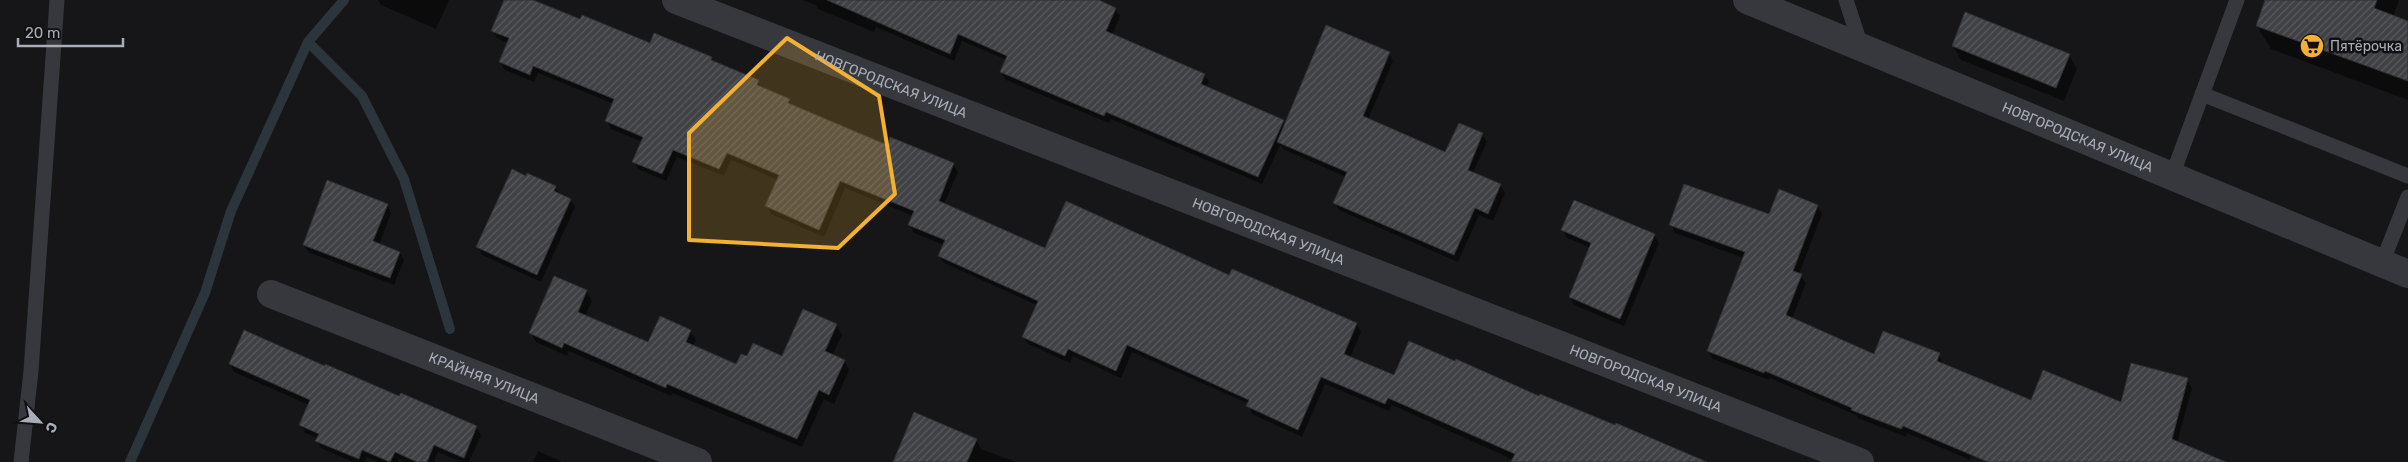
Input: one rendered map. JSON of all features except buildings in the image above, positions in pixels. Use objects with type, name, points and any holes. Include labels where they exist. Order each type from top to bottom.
[{"type":"street","name":"НОВГОРОДСКАЯ УЛИЦА","points":[[676,0],[1860,462]]},
{"type":"street","name":"НОВГОРОДСКАЯ УЛИЦА","points":[[1747,0],[2408,274]]},
{"type":"street","name":"КРАЙНЯЯ УЛИЦА","points":[[271,294],[698,462]]},
{"type":"lane","points":[[21,462],[31,371],[57,0]]},
{"type":"lane","points":[[1846,0],[1861,46]]},
{"type":"lane","points":[[2172,176],[2237,0]]},
{"type":"lane","points":[[2202,94],[2408,176]]},
{"type":"lane","points":[[2382,263],[2408,197]]},
{"type":"highlighted area","points":[[787,38],[879,96],[895,194],[838,248],[689,240],[689,133]]},
{"type":"waterway","points":[[130,462],[205,293],[231,211],[308,42],[344,0]]},
{"type":"waterway","points":[[308,42],[362,96],[404,179],[450,329]]},
{"type":"place","name":"Пятёрочка","points":[[2312,46]]}]
